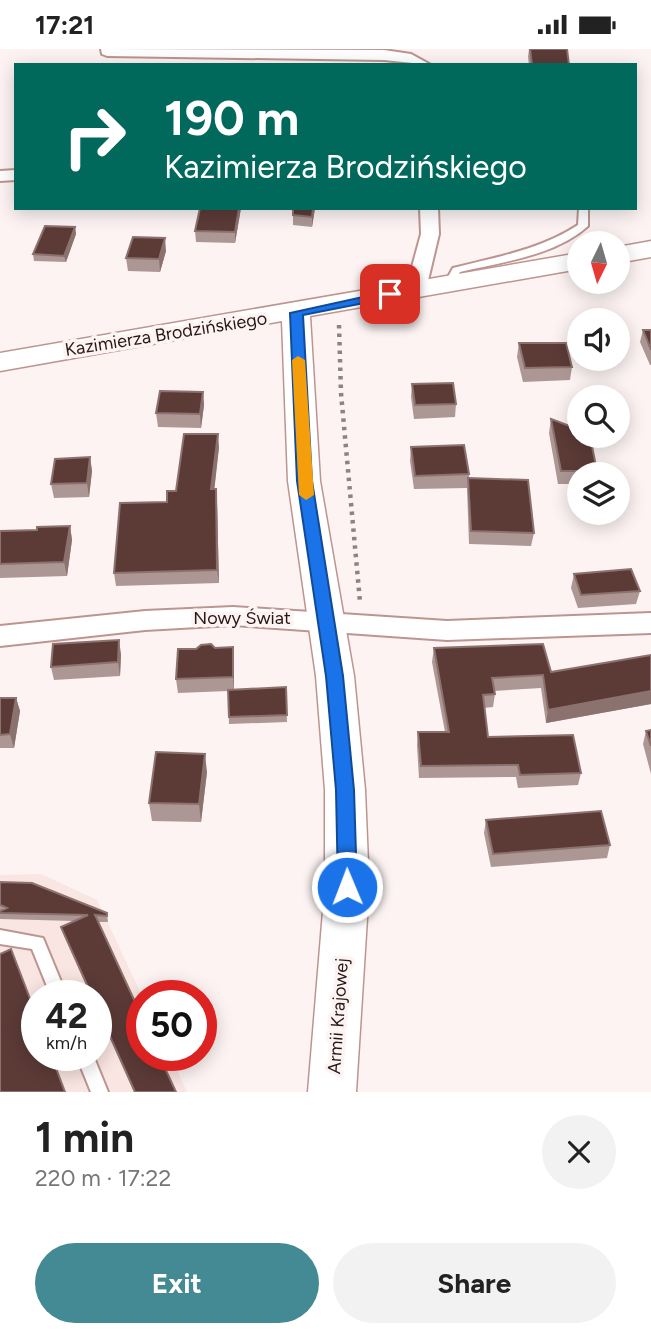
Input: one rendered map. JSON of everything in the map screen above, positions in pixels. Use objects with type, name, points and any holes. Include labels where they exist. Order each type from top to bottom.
[{"type":"main road","points":[[630,253],[651,250]]},
{"type":"main road","name":"Kazimierza Brodzińskiego","points":[[0,362],[296,313],[567,263]]},
{"type":"main road","name":"Armii Krajowej","points":[[296,313],[304,481],[335,676],[345,790],[347,887],[332,1092]]},
{"type":"street","points":[[107,51],[384,55],[406,57],[419,63]]},
{"type":"street","points":[[416,289],[430,234],[429,210]]},
{"type":"street","name":"Nowy Świat","points":[[0,636],[176,618],[271,616],[362,627],[422,630],[651,623]]},
{"type":"lane","points":[[449,284],[456,270],[536,249],[571,235],[583,226],[584,210]]},
{"type":"lane","points":[[0,937],[37,943],[52,980]]},
{"type":"lane","points":[[91,1071],[100,1092]]},
{"type":"path","points":[[337,305],[341,393],[362,627]]},
{"type":"shaded area","points":[[41,874],[97,900],[134,980],[126,980],[126,1071],[177,1071],[187,1092],[0,1092],[0,875]]},
{"type":"building","points":[[530,49],[567,49],[569,63],[532,63]]},
{"type":"building","points":[[200,210],[239,210],[235,232],[195,231]]},
{"type":"building","points":[[293,210],[313,210],[312,217],[293,215]]},
{"type":"building","points":[[45,226],[75,227],[64,256],[33,254]]},
{"type":"building","points":[[133,237],[165,238],[159,259],[126,258]]},
{"type":"building","points":[[643,330],[651,330],[651,350]]},
{"type":"building","points":[[519,343],[566,343],[567,367],[525,368]]},
{"type":"building","points":[[453,383],[456,404],[415,405],[412,384]]},
{"type":"building","points":[[160,391],[203,392],[200,414],[156,413]]},
{"type":"building","points":[[551,419],[567,425],[567,448],[592,448],[595,462],[567,462],[567,471],[561,471]]},
{"type":"building","points":[[184,434],[218,434],[211,489],[216,489],[217,570],[114,573],[120,503],[167,502],[167,491],[176,491]]},
{"type":"building","points":[[464,445],[469,474],[415,476],[411,447]]},
{"type":"building","points":[[90,457],[87,483],[51,484],[55,459]]},
{"type":"building","points":[[468,478],[528,480],[534,533],[471,531]]},
{"type":"building","points":[[70,526],[64,562],[0,564],[0,531]]},
{"type":"building","points":[[631,569],[640,591],[581,595],[574,574]]},
{"type":"building","points":[[119,640],[118,662],[51,667],[53,644]]},
{"type":"building","points":[[211,644],[215,648],[233,647],[233,677],[176,679],[178,649],[196,649],[201,645]]},
{"type":"building","points":[[543,644],[551,672],[651,655],[651,691],[548,710],[543,675],[492,678],[495,694],[483,695],[488,737],[573,735],[581,773],[520,775],[518,765],[421,766],[418,732],[449,732],[434,648]]},
{"type":"building","points":[[286,687],[287,715],[229,717],[228,690]]},
{"type":"building","points":[[0,698],[16,698],[10,734],[0,735]]},
{"type":"building","points":[[651,730],[651,746],[646,731]]},
{"type":"building","points":[[156,752],[205,754],[199,804],[149,803]]},
{"type":"building","points":[[601,811],[610,845],[493,854],[486,820]]},
{"type":"building","points":[[0,882],[32,883],[107,913],[107,916],[95,915],[126,982],[126,1071],[166,1071],[176,1092],[135,1092],[112,1041],[112,980],[85,980],[61,927],[88,915],[0,913],[7,908],[0,905]]},
{"type":"building","points":[[11,949],[23,980],[21,1071],[57,1071],[65,1092],[0,1092],[0,954]]},
{"type":"slow traffic","points":[[298,360],[306,495]]},
{"type":"route","points":[[347,887],[345,790],[335,676],[304,481],[296,313],[390,294]]}]
